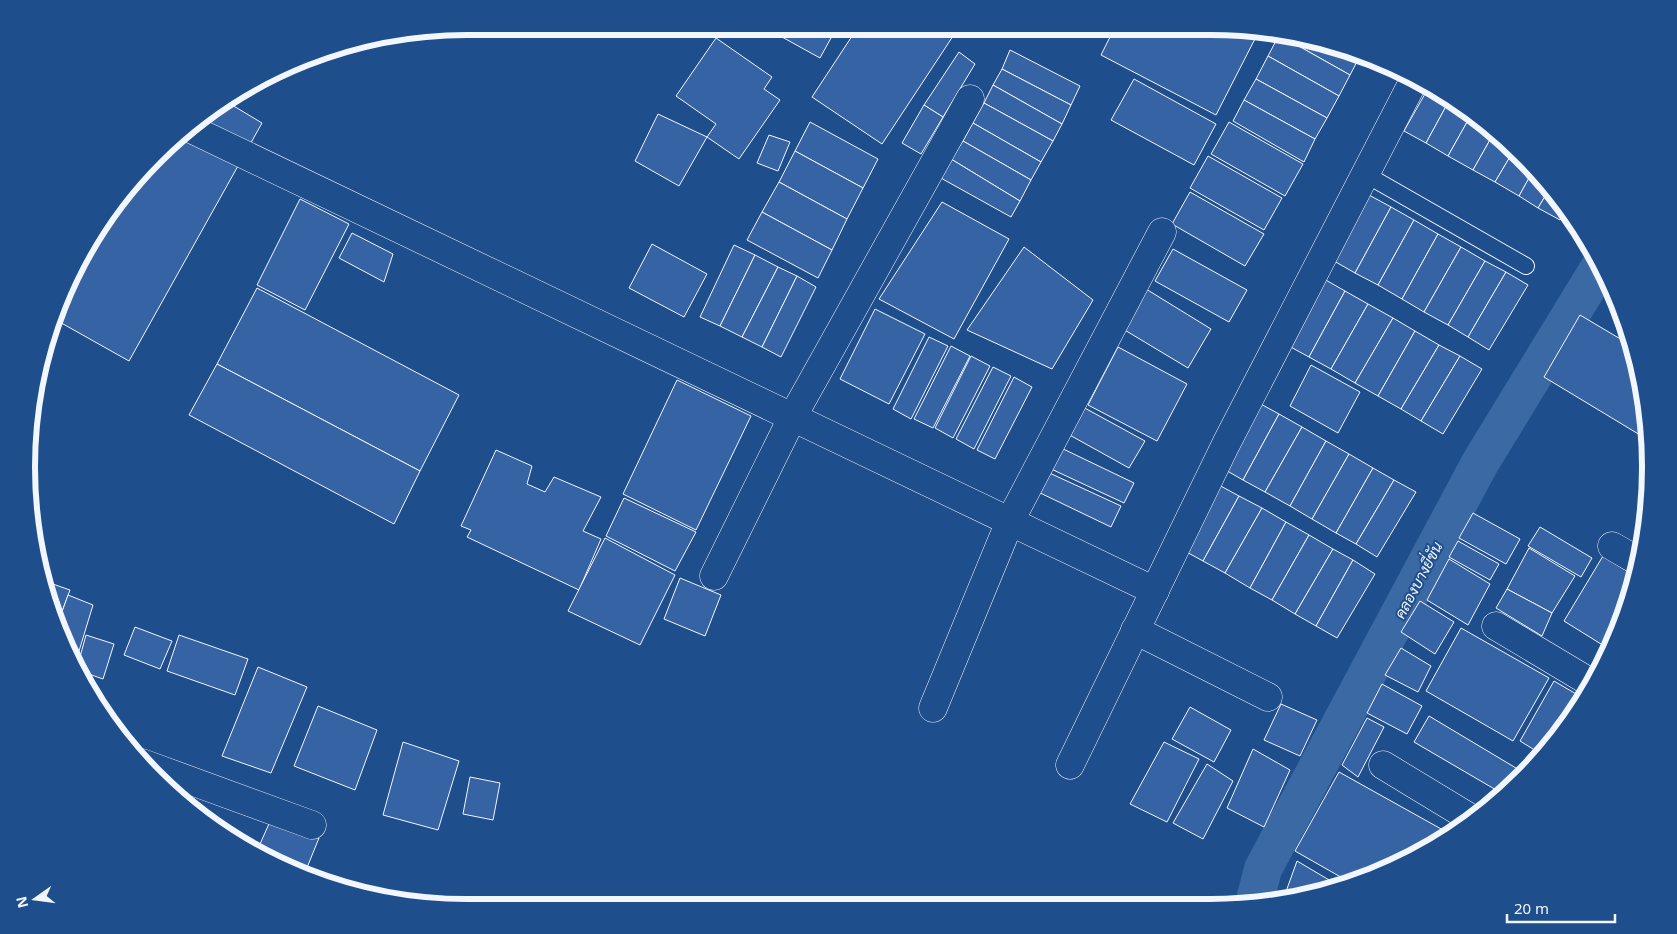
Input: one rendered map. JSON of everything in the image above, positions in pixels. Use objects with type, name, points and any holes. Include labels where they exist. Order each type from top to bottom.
[{"type":"street","points":[[1070,765],[1226,444],[1411,85]]},
{"type":"street","points":[[714,576],[793,416],[970,99]]},
{"type":"street","points":[[195,131],[1155,591]]},
{"type":"street","points":[[933,708],[1010,521],[1162,232]]},
{"type":"street","points":[[1612,546],[1632,558]]},
{"type":"street","points":[[1496,626],[1586,680]]},
{"type":"street","points":[[1136,630],[1268,697]]},
{"type":"street","points":[[1383,765],[1466,815]]},
{"type":"street","points":[[159,769],[312,825]]},
{"type":"lane","points":[[1365,174],[1526,266]]},
{"type":"building","points":[[778,35],[833,35],[820,58]]},
{"type":"building","points":[[853,35],[954,35],[882,144],[812,97]]},
{"type":"building","points":[[1111,35],[1210,35],[1255,38],[1216,115],[1101,55]]},
{"type":"building","points":[[716,38],[772,77],[764,89],[780,100],[739,159],[707,137],[716,124],[676,96]]},
{"type":"building","points":[[1276,40],[1293,43],[1350,75],[1339,96],[1268,56]]},
{"type":"building","points":[[1293,43],[1357,61],[1350,75]]},
{"type":"building","points":[[1010,50],[1080,86],[1071,105],[1002,69]]},
{"type":"building","points":[[959,52],[975,64],[943,117],[924,105]]},
{"type":"building","points":[[1268,56],[1339,96],[1327,118],[1256,79]]},
{"type":"building","points":[[1002,69],[1071,105],[1062,124],[993,85]]},
{"type":"building","points":[[1134,79],[1216,124],[1194,165],[1111,120]]},
{"type":"building","points":[[1256,79],[1327,118],[1315,139],[1244,100]]},
{"type":"building","points":[[993,85],[1062,124],[1053,141],[984,103]]},
{"type":"building","points":[[1426,93],[1446,106],[1426,143],[1404,131]]},
{"type":"building","points":[[1244,100],[1315,139],[1304,162],[1233,121]]},
{"type":"building","points":[[984,103],[1053,141],[1041,162],[973,123]]},
{"type":"building","points":[[232,105],[262,123],[129,361],[60,322],[68,302],[93,251],[124,204],[142,182],[182,142]]},
{"type":"building","points":[[924,105],[943,117],[921,154],[902,143]]},
{"type":"building","points":[[1446,106],[1468,120],[1448,156],[1426,143]]},
{"type":"building","points":[[658,114],[707,137],[679,186],[635,161]]},
{"type":"building","points":[[1468,120],[1491,139],[1473,170],[1448,156]]},
{"type":"building","points":[[810,122],[878,159],[863,188],[795,151]]},
{"type":"building","points":[[1229,122],[1303,164],[1285,196],[1211,154]]},
{"type":"building","points":[[973,123],[1041,162],[1031,180],[963,141]]},
{"type":"building","points":[[769,135],[790,142],[778,171],[757,163]]},
{"type":"building","points":[[1491,139],[1510,157],[1495,182],[1473,170]]},
{"type":"building","points":[[963,141],[1031,180],[1020,201],[951,159]]},
{"type":"building","points":[[795,151],[863,188],[847,219],[779,182]]},
{"type":"building","points":[[1208,156],[1282,198],[1264,230],[1190,188]]},
{"type":"building","points":[[1510,157],[1530,177],[1519,196],[1495,182]]},
{"type":"building","points":[[951,159],[1020,201],[1011,217],[939,177]]},
{"type":"building","points":[[1530,177],[1546,195],[1538,208],[1519,196]]},
{"type":"building","points":[[779,182],[847,219],[832,250],[762,212]]},
{"type":"building","points":[[1190,192],[1264,234],[1245,266],[1172,224]]},
{"type":"building","points":[[1369,195],[1391,207],[1355,273],[1334,261]]},
{"type":"building","points":[[1546,195],[1562,217],[1560,220],[1538,208]]},
{"type":"building","points":[[300,199],[349,224],[305,310],[257,285]]},
{"type":"building","points":[[942,202],[1009,239],[954,339],[879,299]]},
{"type":"building","points":[[1391,207],[1414,220],[1378,285],[1355,273]]},
{"type":"building","points":[[762,212],[832,250],[818,278],[747,240]]},
{"type":"building","points":[[1414,220],[1438,234],[1402,299],[1378,285]]},
{"type":"building","points":[[352,233],[393,254],[384,282],[339,258]]},
{"type":"building","points":[[1438,234],[1461,247],[1424,312],[1402,299]]},
{"type":"building","points":[[652,244],[707,274],[684,317],[629,288]]},
{"type":"building","points":[[734,245],[755,255],[720,326],[700,317]]},
{"type":"building","points":[[1024,247],[1093,300],[1052,369],[967,330]]},
{"type":"building","points":[[1461,247],[1485,261],[1448,325],[1424,312]]},
{"type":"building","points":[[1173,249],[1247,290],[1229,322],[1155,281]]},
{"type":"building","points":[[755,255],[778,267],[742,337],[720,326]]},
{"type":"building","points":[[1485,261],[1506,272],[1468,337],[1448,325]]},
{"type":"building","points":[[778,267],[797,276],[762,347],[742,337]]},
{"type":"building","points":[[1506,272],[1528,285],[1489,350],[1468,337]]},
{"type":"building","points":[[797,276],[816,287],[781,357],[762,347]]},
{"type":"building","points":[[1324,279],[1345,291],[1309,357],[1287,345]]},
{"type":"building","points":[[257,288],[459,395],[420,471],[217,364]]},
{"type":"building","points":[[1146,289],[1211,329],[1188,368],[1123,329]]},
{"type":"building","points":[[1345,291],[1368,304],[1331,369],[1309,357]]},
{"type":"building","points":[[1368,304],[1393,318],[1355,383],[1331,369]]},
{"type":"building","points":[[875,309],[925,334],[889,404],[840,379]]},
{"type":"building","points":[[1580,315],[1623,340],[1634,383],[1641,435],[1544,377]]},
{"type":"building","points":[[1393,318],[1415,331],[1378,396],[1355,383]]},
{"type":"building","points":[[1415,331],[1439,345],[1401,409],[1378,396]]},
{"type":"building","points":[[929,337],[948,346],[911,419],[893,409]]},
{"type":"building","points":[[1439,345],[1460,356],[1421,421],[1401,409]]},
{"type":"building","points":[[951,346],[970,356],[933,428],[914,419]]},
{"type":"building","points":[[1118,347],[1187,384],[1157,441],[1088,405]]},
{"type":"building","points":[[971,356],[990,366],[953,438],[935,428]]},
{"type":"building","points":[[1460,356],[1482,369],[1443,434],[1421,421]]},
{"type":"building","points":[[217,364],[420,471],[394,524],[189,415]]},
{"type":"building","points":[[1311,365],[1360,392],[1338,433],[1290,406]]},
{"type":"building","points":[[993,367],[1011,376],[974,449],[956,439]]},
{"type":"building","points":[[1014,377],[1032,387],[995,459],[977,450]]},
{"type":"building","points":[[677,380],[751,416],[696,530],[623,494]]},
{"type":"building","points":[[1257,402],[1279,414],[1243,480],[1222,468]]},
{"type":"building","points":[[1081,406],[1145,441],[1129,468],[1066,433]]},
{"type":"building","points":[[1279,414],[1302,427],[1265,492],[1243,480]]},
{"type":"building","points":[[1302,427],[1326,441],[1290,506],[1265,492]]},
{"type":"building","points":[[1326,441],[1349,454],[1312,519],[1290,506]]},
{"type":"building","points":[[1057,446],[1134,483],[1124,503],[1047,467]]},
{"type":"building","points":[[496,450],[532,466],[527,484],[545,492],[554,477],[601,497],[583,531],[601,539],[579,590],[467,537],[471,530],[461,526]]},
{"type":"building","points":[[1349,454],[1373,468],[1336,533],[1312,519]]},
{"type":"building","points":[[1373,468],[1394,480],[1356,544],[1336,533]]},
{"type":"building","points":[[1043,470],[1121,506],[1111,527],[1034,490]]},
{"type":"building","points":[[1394,480],[1416,492],[1377,557],[1356,544]]},
{"type":"building","points":[[1217,484],[1239,496],[1203,561],[1181,549]]},
{"type":"building","points":[[1239,496],[1262,508],[1225,573],[1203,561]]},
{"type":"building","points":[[624,498],[696,532],[675,571],[606,536]]},
{"type":"building","points":[[1262,508],[1286,522],[1250,588],[1225,573]]},
{"type":"building","points":[[1473,513],[1520,539],[1506,564],[1459,538]]},
{"type":"building","points":[[1286,522],[1309,535],[1272,600],[1250,588]]},
{"type":"building","points":[[1540,527],[1592,558],[1581,577],[1528,546]]},
{"type":"building","points":[[1309,535],[1333,549],[1295,614],[1272,600]]},
{"type":"building","points":[[605,538],[675,575],[640,645],[568,611]]},
{"type":"building","points":[[1458,541],[1499,564],[1490,580],[1449,557]]},
{"type":"building","points":[[1529,548],[1575,576],[1552,613],[1507,589]]},
{"type":"building","points":[[1333,549],[1353,560],[1316,626],[1295,614]]},
{"type":"building","points":[[1603,556],[1629,572],[1619,606],[1603,645],[1564,621]]},
{"type":"building","points":[[1449,559],[1490,584],[1468,625],[1427,600]]},
{"type":"building","points":[[1353,560],[1375,574],[1337,638],[1316,626]]},
{"type":"building","points":[[680,578],[721,595],[705,636],[664,619]]},
{"type":"building","points":[[51,584],[70,590],[61,614]]},
{"type":"building","points":[[1507,589],[1552,613],[1542,636],[1496,608]]},
{"type":"building","points":[[68,595],[93,605],[78,654],[68,632],[61,614]]},
{"type":"building","points":[[1420,601],[1454,622],[1435,654],[1401,632]]},
{"type":"building","points":[[135,627],[172,641],[160,669],[124,655]]},
{"type":"building","points":[[1461,628],[1549,678],[1513,741],[1426,691]]},
{"type":"building","points":[[86,635],[114,644],[103,679],[88,674],[80,658]]},
{"type":"building","points":[[179,635],[248,659],[235,695],[167,671]]},
{"type":"building","points":[[1401,648],[1431,666],[1418,692],[1385,675]]},
{"type":"building","points":[[258,667],[307,687],[271,773],[222,756]]},
{"type":"building","points":[[1554,681],[1577,694],[1553,730],[1536,751],[1520,741]]},
{"type":"building","points":[[1382,684],[1422,706],[1407,734],[1367,713]]},
{"type":"building","points":[[1281,704],[1317,720],[1300,756],[1264,740]]},
{"type":"building","points":[[318,706],[377,730],[355,790],[294,766]]},
{"type":"building","points":[[1190,707],[1231,730],[1214,762],[1172,739]]},
{"type":"building","points":[[1429,716],[1518,769],[1497,790],[1414,742]]},
{"type":"building","points":[[1367,718],[1384,727],[1358,777],[1342,765]]},
{"type":"building","points":[[403,742],[459,761],[438,830],[383,815]]},
{"type":"building","points":[[1164,742],[1199,759],[1167,822],[1130,804]]},
{"type":"building","points":[[1253,749],[1290,770],[1264,827],[1227,808]]},
{"type":"building","points":[[1207,764],[1233,781],[1203,839],[1173,823]]},
{"type":"building","points":[[1339,772],[1443,830],[1401,854],[1342,878],[1295,851]]},
{"type":"building","points":[[470,777],[500,783],[493,820],[463,814]]},
{"type":"building","points":[[272,817],[319,838],[307,868],[259,845]]},
{"type":"building","points":[[1297,861],[1331,881],[1294,891],[1286,892]]},
{"type":"waterway","name":"คลองบางยี่ขัน","points":[[1256,896],[1263,869],[1480,463],[1596,274]]}]
